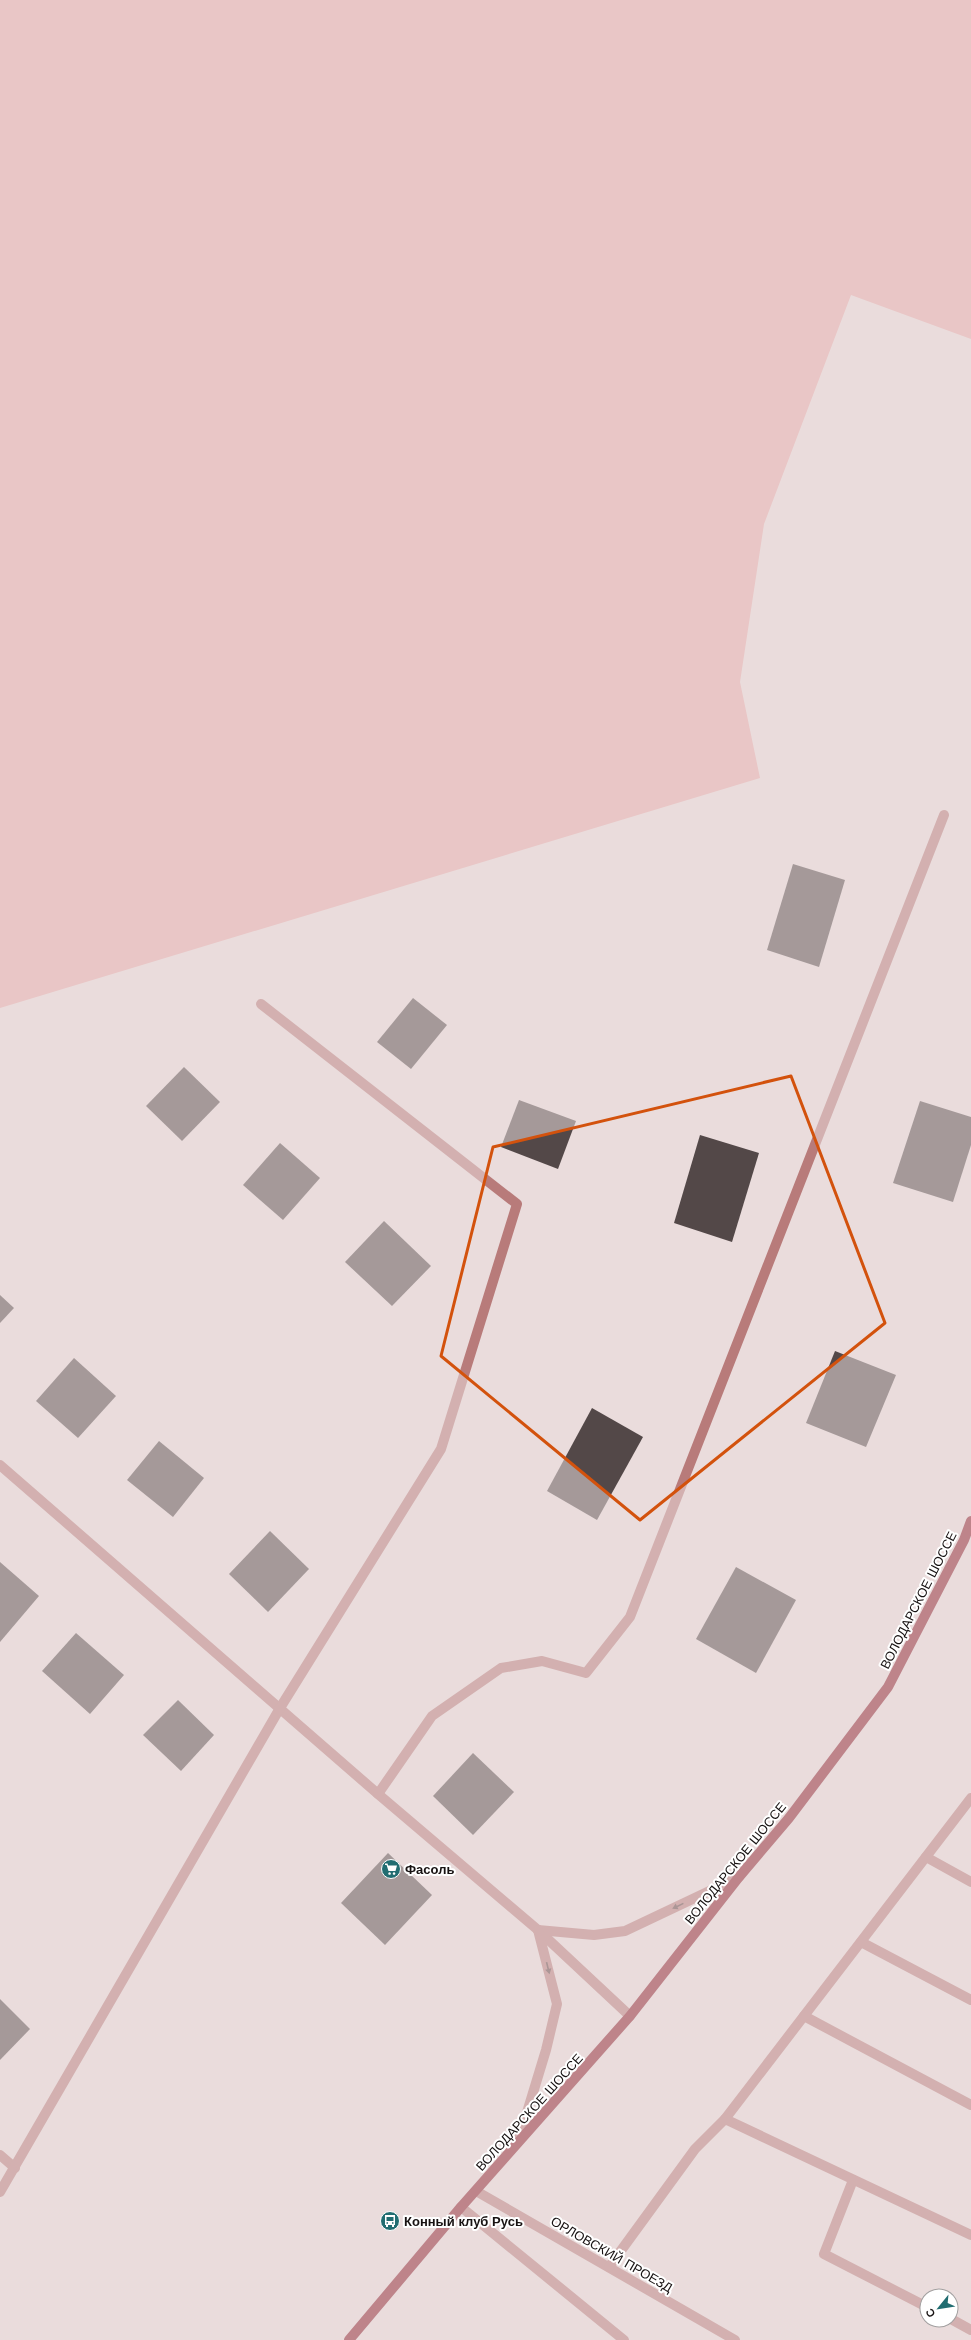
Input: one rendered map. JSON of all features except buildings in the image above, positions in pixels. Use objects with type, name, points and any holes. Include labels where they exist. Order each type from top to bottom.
[{"type":"main road","name":"ВОЛОДАРСКОЕ ШОССЕ","points":[[349,2340],[461,2207],[630,2016],[738,1877],[789,1818],[888,1687],[964,1540],[971,1521]]},
{"type":"street","points":[[378,1794],[432,1716],[501,1668],[542,1661],[586,1673],[630,1618],[944,815]]},
{"type":"street","points":[[0,2192],[280,1708],[441,1449],[517,1204],[261,1004]]},
{"type":"street","points":[[0,1465],[378,1794],[538,1930],[630,2016]]},
{"type":"street","points":[[608,2267],[695,2149],[725,2120],[971,1798]]},
{"type":"street","points":[[926,1857],[971,1882]]},
{"type":"street","points":[[538,1930],[594,1935],[625,1931],[738,1877]]},
{"type":"street","points":[[518,2142],[546,2050],[557,2004],[538,1930]]},
{"type":"street","points":[[861,1942],[971,2000]]},
{"type":"street","points":[[804,2016],[971,2105]]},
{"type":"street","points":[[725,2120],[971,2235]]},
{"type":"street","points":[[0,2155],[15,2168]]},
{"type":"street","points":[[853,2180],[824,2254],[919,2303]]},
{"type":"street","name":"ОРЛОВСКИЙ ПРОЕЗД","points":[[476,2191],[735,2340]]},
{"type":"street","points":[[461,2207],[624,2340]]},
{"type":"street","points":[[959,2323],[971,2330]]},
{"type":"highlighted area","points":[[791,1076],[885,1323],[640,1520],[441,1356],[493,1147]]},
{"type":"shaded area","points":[[0,0],[971,0],[971,339],[851,295],[764,524],[740,682],[760,778],[0,1008]]},
{"type":"place","name":"Фасоль","points":[[391,1869]]},
{"type":"place","name":"Конный клуб Русь","points":[[390,2221]]}]
